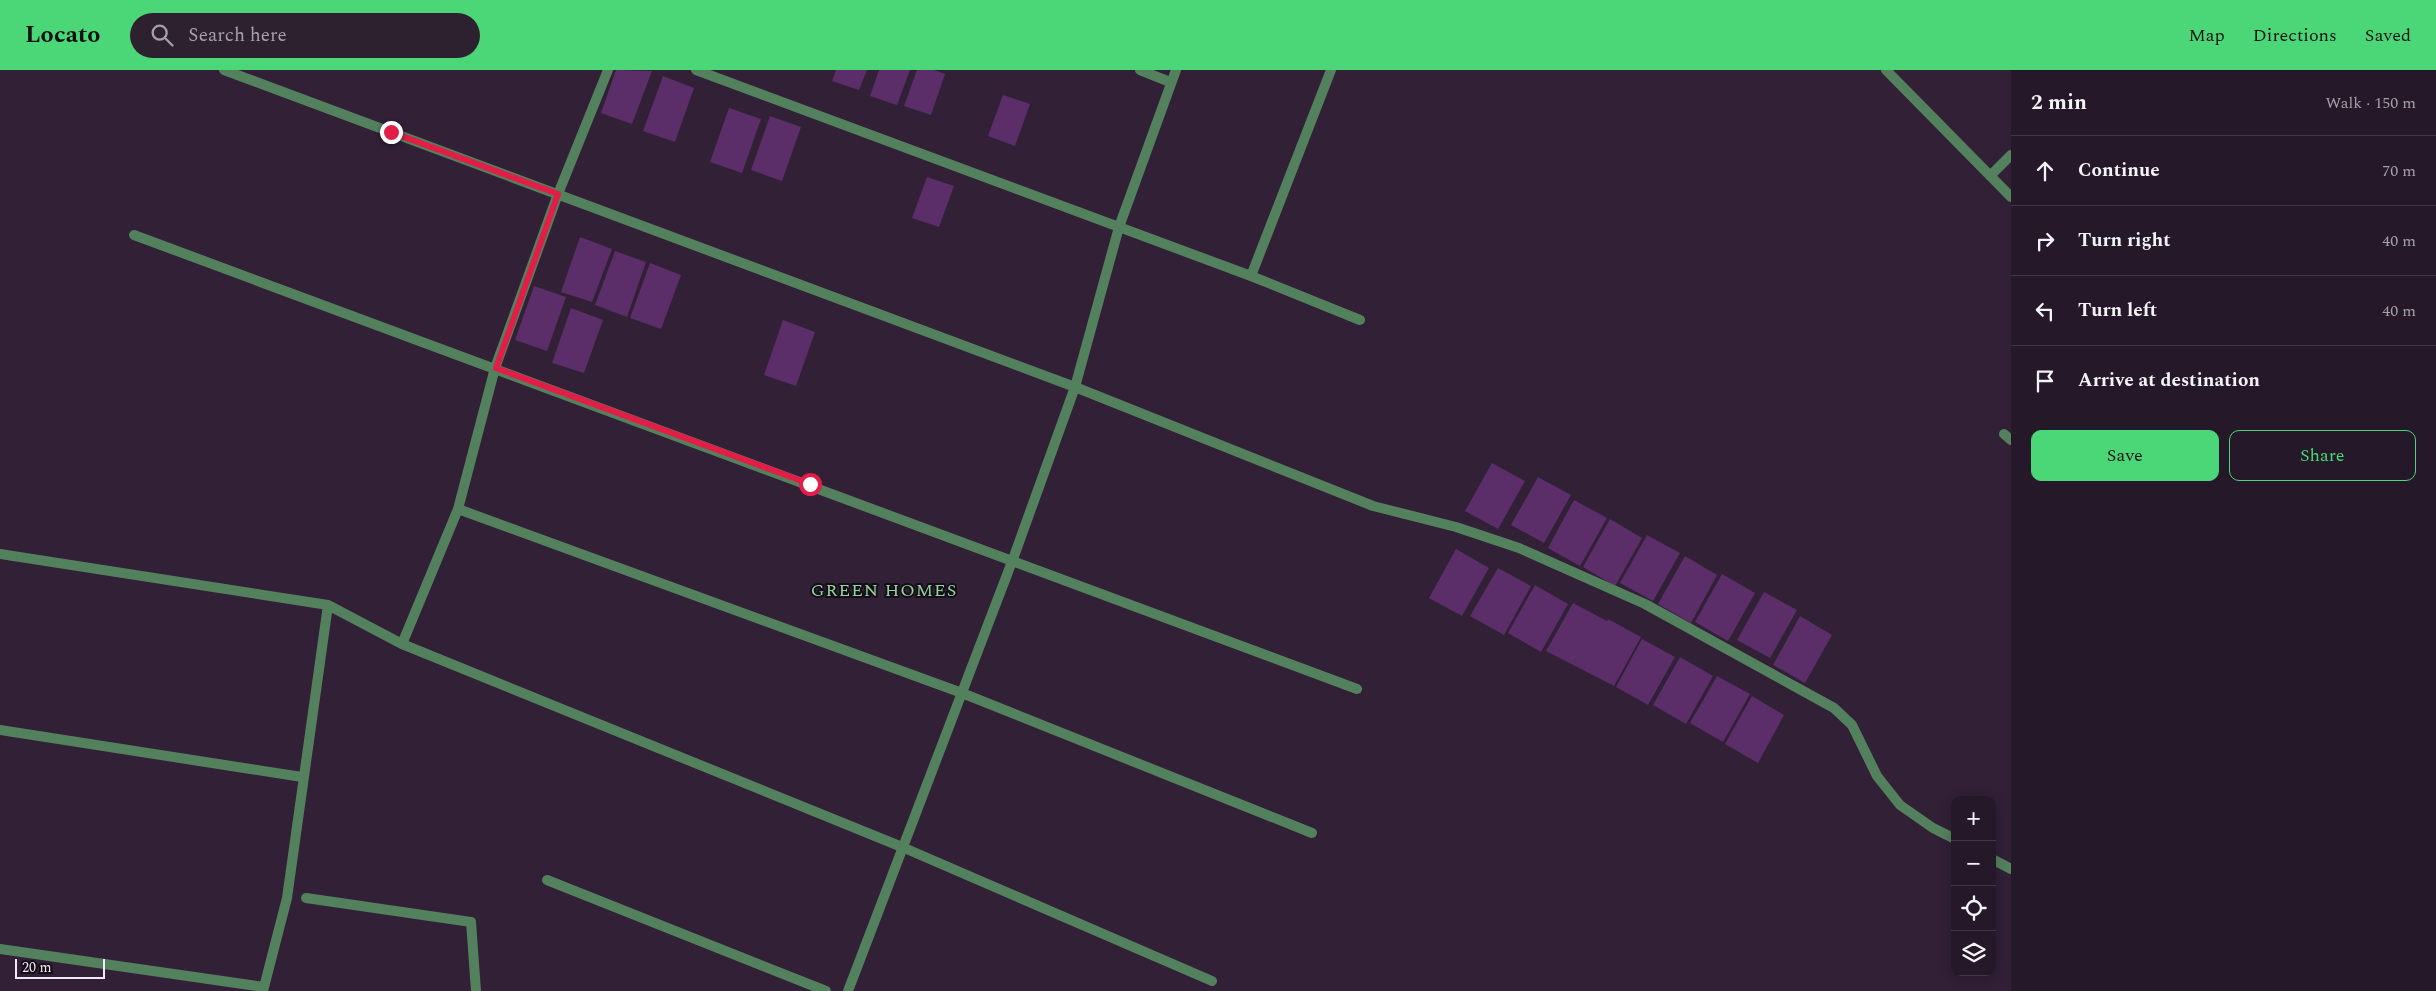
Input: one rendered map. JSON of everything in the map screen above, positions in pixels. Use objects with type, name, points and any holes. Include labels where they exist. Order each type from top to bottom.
[{"type":"street","points":[[224,70],[1075,387],[1373,506],[1456,527],[1519,548],[1645,604],[1834,708],[1852,725],[1877,776],[1900,804],[1933,828],[1951,837]]},
{"type":"street","points":[[402,644],[458,509],[496,368],[558,194],[608,70]]},
{"type":"street","points":[[696,70],[1250,276],[1360,320]]},
{"type":"street","points":[[1140,70],[1170,82]]},
{"type":"street","points":[[848,991],[1014,560],[1075,387],[1119,227],[1170,82],[1176,70]]},
{"type":"street","points":[[1250,276],[1332,70]]},
{"type":"street","points":[[1888,70],[2011,197]]},
{"type":"street","points":[[1990,176],[2011,155]]},
{"type":"street","points":[[134,234],[1357,689]]},
{"type":"street","points":[[458,509],[962,693],[1312,833]]},
{"type":"street","points":[[0,554],[328,605],[402,644],[902,847],[1212,980]]},
{"type":"street","points":[[0,949],[263,989],[287,898],[302,777],[328,605]]},
{"type":"street","points":[[0,730],[302,777]]},
{"type":"street","points":[[1996,861],[2011,869]]},
{"type":"street","points":[[548,880],[826,991]]},
{"type":"street","points":[[306,898],[471,922],[476,991]]},
{"type":"building","points":[[616,70],[652,71],[632,124],[601,113]]},
{"type":"building","points":[[836,70],[867,70],[859,90],[832,81]]},
{"type":"building","points":[[879,70],[910,70],[897,105],[870,96]]},
{"type":"building","points":[[917,70],[934,70],[945,74],[931,115],[904,106]]},
{"type":"building","points":[[663,76],[694,88],[675,142],[643,131]]},
{"type":"building","points":[[1003,95],[1030,104],[1015,146],[988,136]]},
{"type":"building","points":[[729,108],[761,119],[742,173],[710,162]]},
{"type":"building","points":[[770,116],[801,127],[782,181],[751,170]]},
{"type":"building","points":[[927,177],[954,186],[939,227],[912,218]]},
{"type":"building","points":[[580,237],[612,249],[592,302],[561,292]]},
{"type":"building","points":[[615,251],[646,262],[627,317],[595,305]]},
{"type":"building","points":[[650,263],[681,275],[661,329],[630,318]]},
{"type":"building","points":[[534,286],[566,297],[547,351],[515,340]]},
{"type":"building","points":[[571,308],[603,320],[584,373],[552,363]]},
{"type":"building","points":[[783,320],[815,332],[796,386],[764,375]]},
{"type":"building","points":[[1492,463],[1525,481],[1498,529],[1465,511]]},
{"type":"building","points":[[1538,477],[1571,495],[1544,543],[1511,525]]},
{"type":"building","points":[[1574,500],[1607,518],[1580,566],[1548,548]]},
{"type":"building","points":[[1610,519],[1642,538],[1615,586],[1583,567]]},
{"type":"building","points":[[1647,535],[1680,553],[1653,601],[1620,583]]},
{"type":"building","points":[[1456,549],[1489,568],[1462,616],[1429,598]]},
{"type":"building","points":[[1685,556],[1717,575],[1691,623],[1658,604]]},
{"type":"building","points":[[1498,568],[1531,586],[1504,635],[1470,616]]},
{"type":"building","points":[[1722,574],[1755,593],[1728,641],[1695,622]]},
{"type":"building","points":[[1535,585],[1568,604],[1541,652],[1508,633]]},
{"type":"building","points":[[1764,592],[1797,610],[1770,658],[1737,640]]},
{"type":"building","points":[[1573,603],[1641,637],[1614,686],[1546,651]]},
{"type":"building","points":[[1800,616],[1832,635],[1805,683],[1773,665]]},
{"type":"building","points":[[1642,639],[1675,657],[1648,705],[1616,687]]},
{"type":"building","points":[[1680,657],[1713,676],[1686,724],[1653,705]]},
{"type":"building","points":[[1717,676],[1750,694],[1723,742],[1690,723]]},
{"type":"building","points":[[1752,696],[1784,715],[1758,763],[1725,744]]},
{"type":"district","name":"GREEN HOMES","points":[[884,590]]},
{"type":"route","points":[[391,132],[558,194],[496,368],[810,484]]}]
